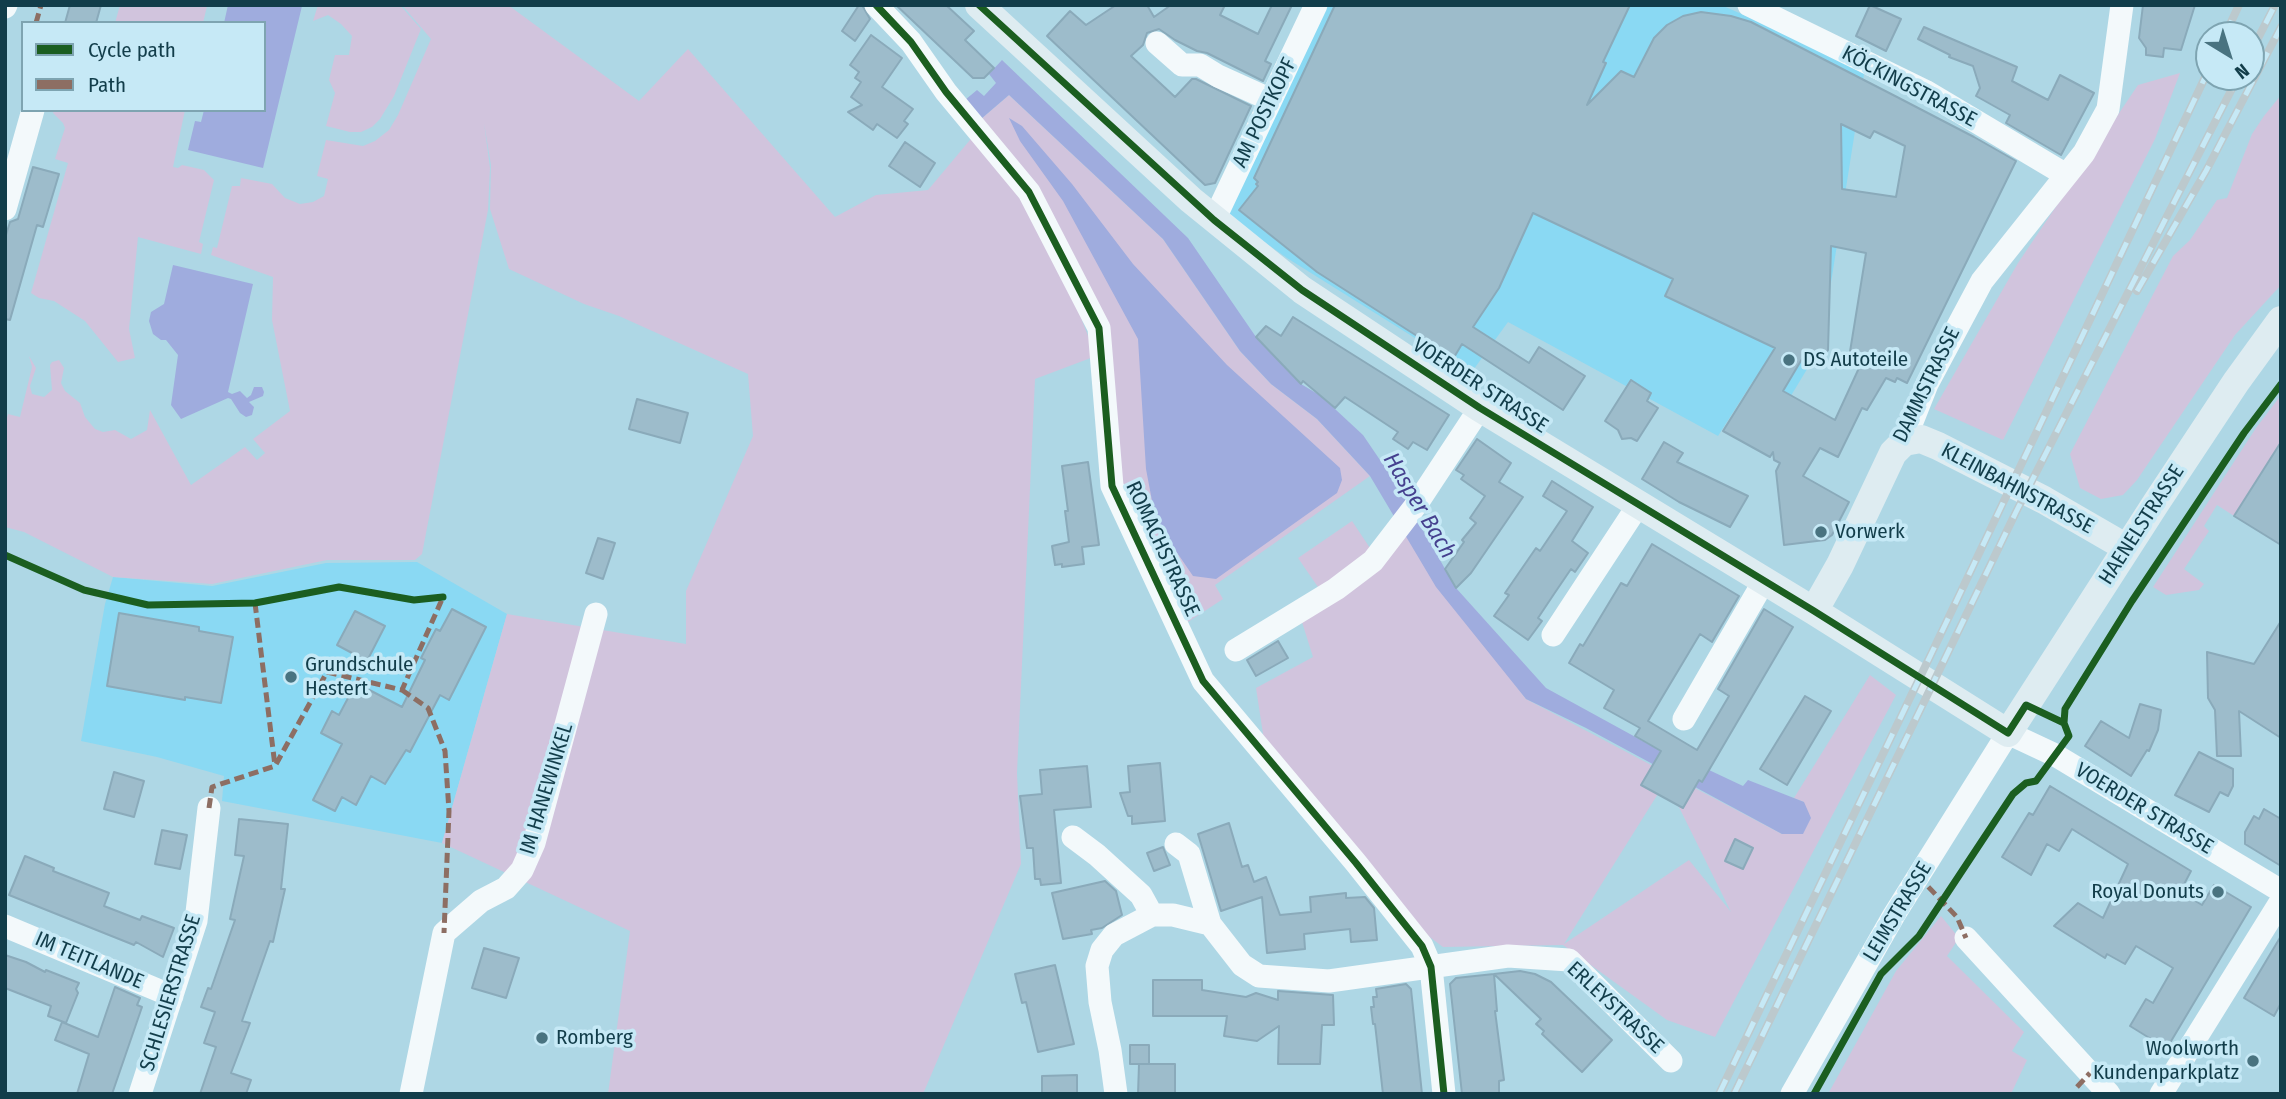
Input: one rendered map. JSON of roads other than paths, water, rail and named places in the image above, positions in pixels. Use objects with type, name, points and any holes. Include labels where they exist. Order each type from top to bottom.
[{"type":"main road","name":"VOERDER STRASSE","points":[[979,5],[1214,220],[1302,290],[1480,408],[1814,611],[2008,733]]},
{"type":"main road","name":"HAENELSTRASSE","points":[[2008,733],[2236,382],[2281,320]]},
{"type":"main road","name":"KLEINBAHNSTRASSE","points":[[1904,442],[1921,439],[1938,446],[2044,500],[2127,548]]},
{"type":"main road","name":"DAMMSTRASSE","points":[[1814,611],[1840,565],[1893,453],[1904,442]]},
{"type":"street","name":"ROMACHSTRASSE","points":[[876,5],[911,42],[946,92],[1029,192],[1098,328],[1112,486],[1203,681],[1422,946],[1431,967],[1444,1094]]},
{"type":"street","name":"AM POSTKOPF","points":[[1214,220],[1316,5]]},
{"type":"street","name":"KÖCKINGSTRASSE","points":[[1749,5],[1925,91],[2066,175]]},
{"type":"street","name":"DAMMSTRASSE","points":[[1904,442],[1927,384],[1982,281],[2084,153],[2108,109],[2122,5]]},
{"type":"street","points":[[1157,43],[1182,65],[1200,65],[1271,100]]},
{"type":"street","points":[[5,209],[32,112]]},
{"type":"street","points":[[1236,650],[1336,589],[1373,561],[1416,505],[1480,408]]},
{"type":"street","points":[[1553,635],[1639,504]]},
{"type":"street","points":[[1684,719],[1764,581]]},
{"type":"street","name":"IM HANEWINKEL","points":[[411,1094],[444,933],[481,901],[506,888],[522,870],[534,843],[596,614]]},
{"type":"street","name":"VOERDER STRASSE","points":[[2008,733],[2055,755],[2281,891]]},
{"type":"street","name":"LEIMSTRASSE","points":[[1792,1094],[1894,915],[2008,733]]},
{"type":"street","name":"SCHLESIERSTRASSE","points":[[140,1094],[196,921],[209,808]]},
{"type":"street","points":[[1073,837],[1141,895],[1152,915]]},
{"type":"street","points":[[1176,844],[1189,855],[1210,924],[1242,965],[1259,976],[1329,981],[1431,967]]},
{"type":"street","points":[[2161,1094],[2281,901]]},
{"type":"street","points":[[1116,1094],[1100,1002],[1097,966],[1102,950],[1114,935],[1152,915],[1173,915],[1210,924]]},
{"type":"street","name":"IM TEITLANDE","points":[[5,926],[172,996]]},
{"type":"street","points":[[1966,937],[2109,1094]]},
{"type":"street","name":"ERLEYSTRASSE","points":[[1431,967],[1508,956],[1569,961],[1671,1061]]},
{"type":"railway","points":[[2232,21],[2239,5]]},
{"type":"railway","points":[[2265,25],[2275,5]]},
{"type":"railway","points":[[2137,291],[2206,171],[2281,27]]},
{"type":"railway","points":[[1719,1094],[2199,91]]},
{"type":"railway","points":[[1734,1094],[2016,512],[2231,91]]},
{"type":"place","name":"DS Autoteile","points":[[1789,360]]},
{"type":"place","name":"Vorwerk","points":[[1821,532]]},
{"type":"place","name":"Grundschule Hestert","points":[[291,677]]},
{"type":"place","name":"Royal Donuts","points":[[2218,892]]},
{"type":"place","name":"Romberg","points":[[542,1038]]},
{"type":"place","name":"Woolworth Kundenparkplatz","points":[[2253,1061]]},
{"type":"water label","name":"Hasper Bach","points":[[1419,506]]}]
